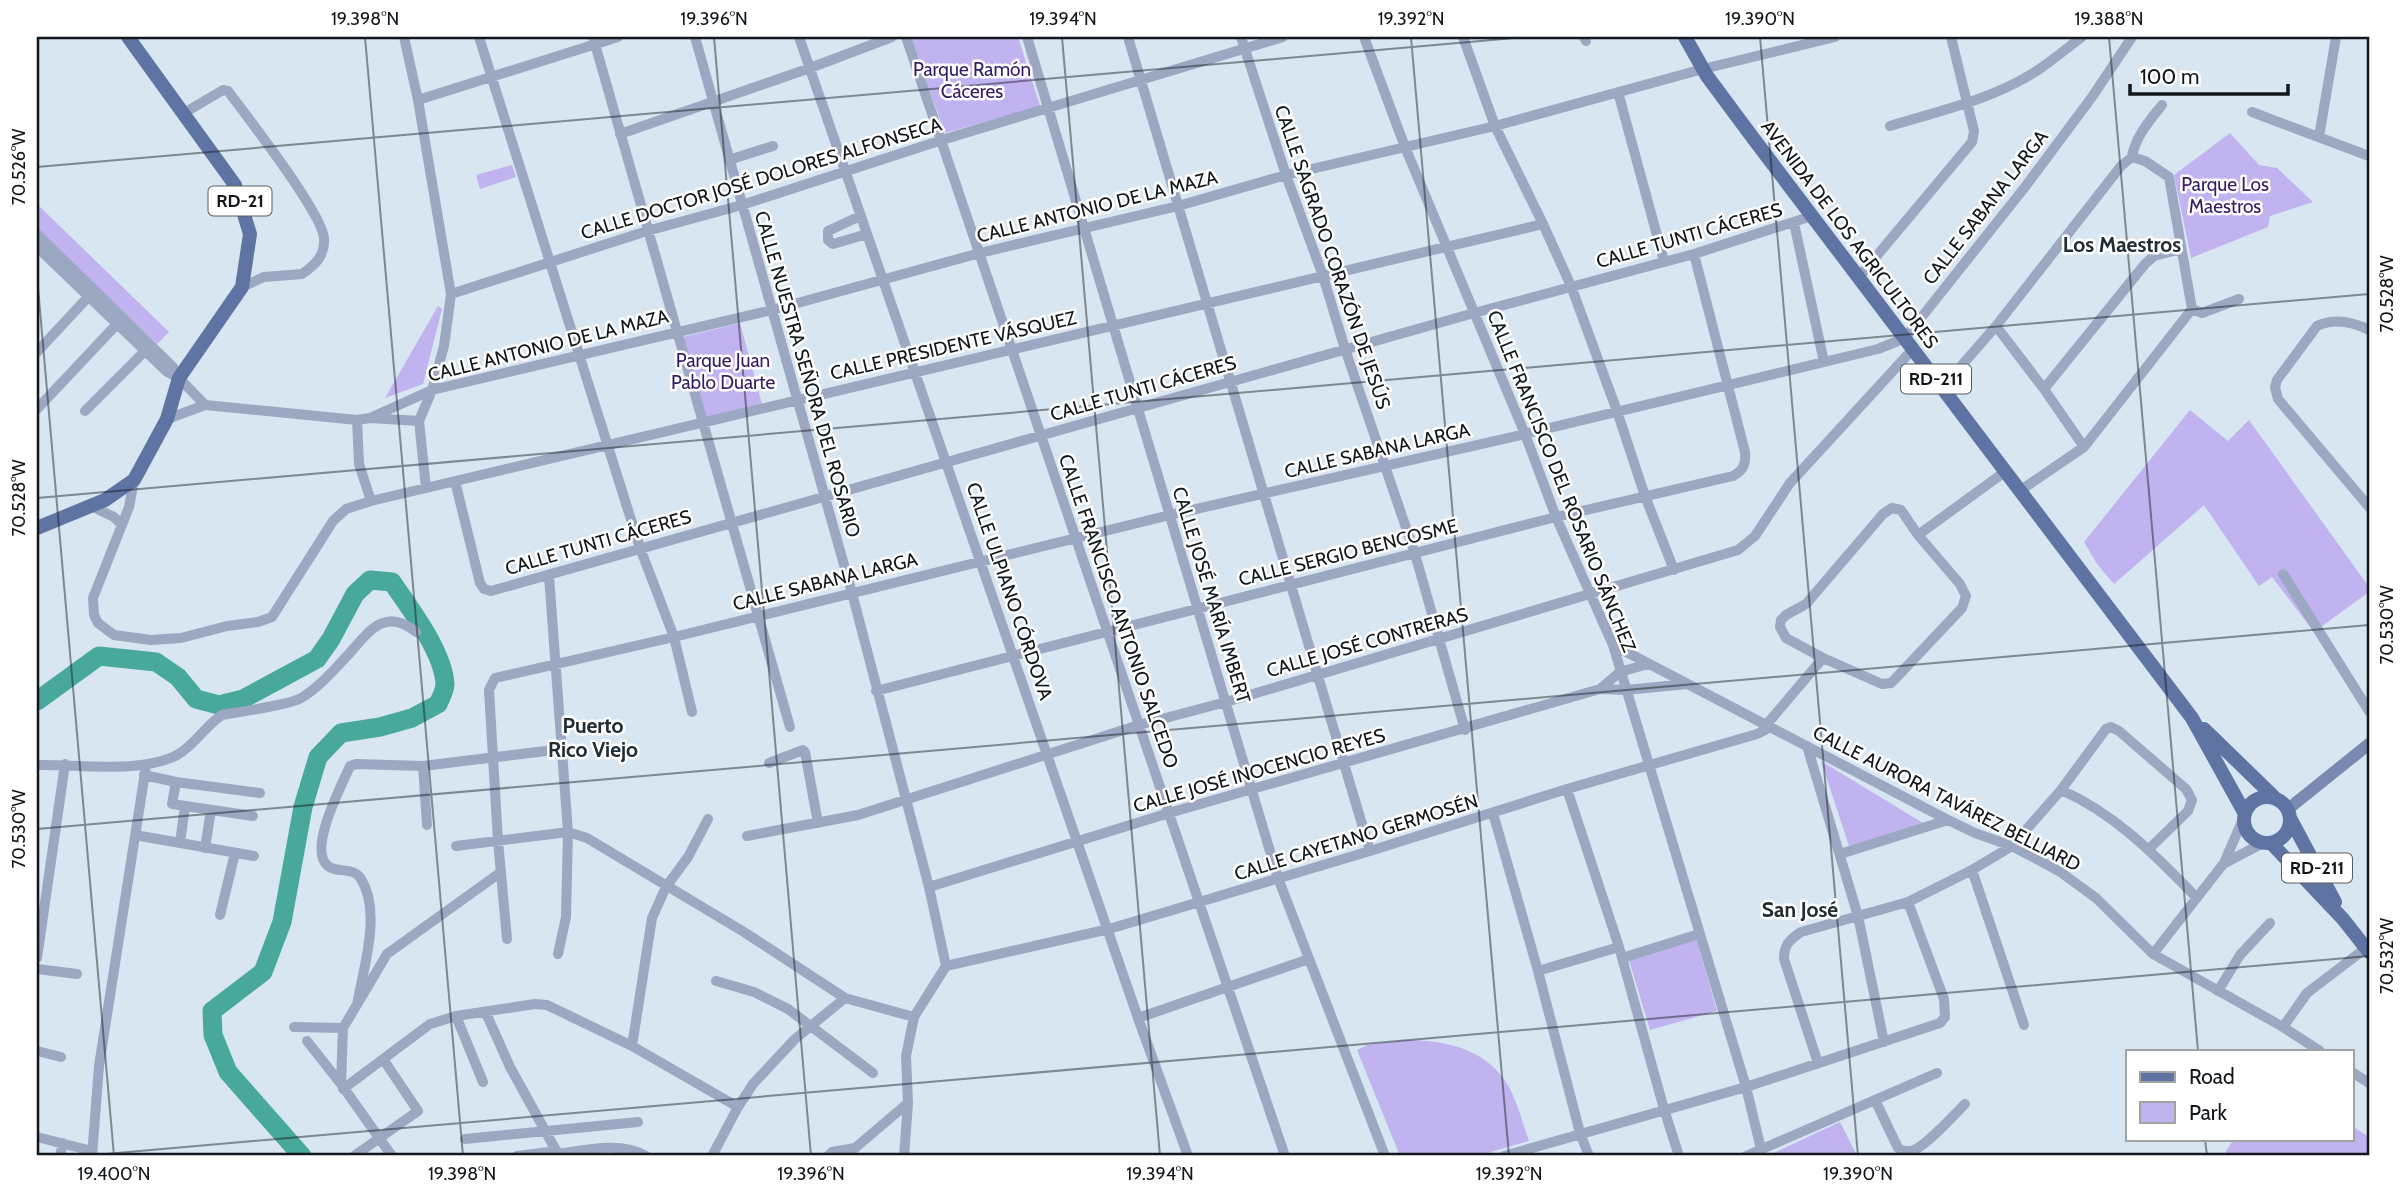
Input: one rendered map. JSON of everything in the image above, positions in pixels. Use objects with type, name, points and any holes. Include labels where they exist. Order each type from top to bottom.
[{"type":"main road","name":"RD-21","points":[[37,528],[91,506],[134,480],[167,419],[179,379],[243,287],[250,234],[235,185],[128,37]]},
{"type":"main road","name":"AVENIDA DE LOS AGRICULTORES","points":[[1685,37],[1703,69],[1812,216],[2192,718],[2244,816]]},
{"type":"main road","name":"AVENIDA DE LOS AGRICULTORES","points":[[2192,718],[2274,797]]},
{"type":"main road","name":"RD-211","points":[[2274,797],[2289,813],[2343,919]]},
{"type":"main road","points":[[2244,816],[2249,804],[2256,799],[2274,797]]},
{"type":"main road","name":"RD-211","points":[[2267,843],[2279,840],[2286,834],[2289,813]]},
{"type":"main road","name":"RD-211","points":[[2244,816],[2249,835],[2267,843],[2343,919],[2368,950]]},
{"type":"street","points":[[404,37],[418,100],[451,295],[444,346],[432,390],[419,421],[426,488]]},
{"type":"street","points":[[479,37],[640,548],[674,637],[692,712]]},
{"type":"street","points":[[418,100],[493,78],[594,40],[618,37]]},
{"type":"street","name":"CALLE NUESTRA SEÑORA DEL ROSARIO","points":[[695,37],[852,593],[929,887],[946,965]]},
{"type":"street","name":"CALLE ULPIANO CÓRDOVA","points":[[799,37],[1188,1156]]},
{"type":"street","points":[[620,134],[892,37]]},
{"type":"street","name":"CALLE FRANCISCO ANTONIO SALCEDO","points":[[906,37],[1285,1156]]},
{"type":"street","name":"CALLE JOSÉ MARÍA IMBERT","points":[[1027,37],[1278,878],[1385,1156]]},
{"type":"street","points":[[1128,37],[1370,851]]},
{"type":"street","name":"CALLE SAGRADO CORAZÓN DE JESÚS","points":[[1241,37],[1415,554],[1465,730]]},
{"type":"street","name":"CALLE DOCTOR JOSÉ DOLORES ALFONSECA","points":[[451,295],[648,231],[742,205],[942,140],[1283,37]]},
{"type":"street","name":"CALLE FRANCISCO DEL ROSARIO SÁNCHEZ","points":[[1364,37],[1405,147],[1525,434],[1556,517],[1613,645],[1746,1087],[1761,1149]]},
{"type":"street","points":[[1463,37],[1495,126],[1571,286],[1674,570]]},
{"type":"street","name":"CALLE ANTONIO DE LA MAZA","points":[[370,418],[432,390],[772,310],[980,253],[1178,206],[1286,175],[1495,126],[1703,69],[1835,37]]},
{"type":"street","points":[[1859,277],[1970,146],[1974,131],[1951,37]]},
{"type":"street","points":[[1890,126],[2007,87],[2038,70],[2081,37]]},
{"type":"street","name":"CALLE SABANA LARGA","points":[[494,756],[489,690],[495,678],[674,637],[1170,515],[1909,343],[2092,97],[2132,37]]},
{"type":"street","points":[[2319,137],[2336,37]]},
{"type":"street","points":[[594,40],[790,727]]},
{"type":"street","points":[[184,113],[223,90],[228,90],[302,194],[323,229],[321,256],[302,274],[263,277],[243,287]]},
{"type":"street","points":[[1618,92],[1664,261]]},
{"type":"street","points":[[1942,388],[1996,326],[2122,166],[2132,157],[2133,148],[2144,128],[2162,105]]},
{"type":"street","points":[[2252,112],[2369,156]]},
{"type":"street","points":[[729,159],[773,146]]},
{"type":"street","points":[[2021,490],[2084,447],[2192,309],[2169,177],[2146,161],[2132,157]]},
{"type":"street","points":[[860,216],[828,230],[828,240],[839,244],[867,234]]},
{"type":"street","name":"CALLE TUNTI CÁCERES","points":[[455,481],[480,583],[484,589],[491,591],[1345,349],[1694,254],[1812,216]]},
{"type":"street","name":"CALLE PRESIDENTE VÁSQUEZ","points":[[122,526],[93,598],[94,615],[107,631],[125,638],[181,638],[227,626],[258,622],[272,617],[332,521],[346,509],[371,501],[1543,223]]},
{"type":"street","points":[[1794,223],[1824,362]]},
{"type":"street","points":[[37,234],[173,367],[179,379]]},
{"type":"street","points":[[37,247],[205,405],[167,419]]},
{"type":"street","points":[[2044,389],[2145,264],[2154,256],[2180,249]]},
{"type":"street","points":[[1694,254],[1728,384]]},
{"type":"street","points":[[37,352],[88,297]]},
{"type":"street","points":[[2192,309],[2202,313],[2239,299]]},
{"type":"street","points":[[2369,330],[2345,322],[2317,326],[2277,380],[2275,387],[2278,399],[2369,507]]},
{"type":"street","points":[[37,409],[117,324]]},
{"type":"street","points":[[1996,326],[2084,447]]},
{"type":"street","name":"CALLE JOSÉ CONTRERAS","points":[[747,836],[858,815],[1139,725],[1226,702],[1738,550],[1755,536],[1790,483],[1909,343]]},
{"type":"street","points":[[86,411],[145,351]]},
{"type":"street","name":"CALLE SERGIO BENCOSME","points":[[876,691],[1556,517],[1733,476],[1744,467],[1745,452],[1728,384]]},
{"type":"street","name":"CALLE ANTONIO DE LA MAZA","points":[[205,405],[357,420],[370,418],[419,421]]},
{"type":"street","points":[[357,420],[359,464],[371,501]]},
{"type":"street","points":[[1918,535],[2006,471]]},
{"type":"street","points":[[91,506],[114,517],[122,526],[129,508],[134,480]]},
{"type":"street","points":[[1887,510],[1901,510],[1963,590],[1966,596],[1962,608],[1891,682],[1882,684],[1823,657],[1786,638],[1780,627],[1786,615],[1806,604],[1887,510]]},
{"type":"street","points":[[2283,574],[2369,710]]},
{"type":"street","points":[[549,576],[568,832],[566,917],[558,954]]},
{"type":"street","points":[[145,770],[178,754],[222,715],[299,699],[345,658],[372,628],[386,622],[396,622],[406,624],[415,632]]},
{"type":"street","name":"CALLE AURORA TAVÁREZ BELLIARD","points":[[1613,645],[1948,820],[2012,846],[2078,884],[2153,954],[2318,1050]]},
{"type":"street","points":[[1767,724],[1823,657]]},
{"type":"street","name":"CALLE JOSÉ INOCENCIO REYES","points":[[1600,689],[1620,672],[1648,664]]},
{"type":"street","name":"CALLE JOSÉ INOCENCIO REYES","points":[[929,887],[1169,813],[1600,689],[1626,690],[1688,684]]},
{"type":"street","name":"CALLE CAYETANO GERMOSÉN","points":[[946,965],[1109,929],[1199,903],[1567,789],[1758,734],[1765,730],[1767,724]]},
{"type":"street","points":[[1818,1063],[1784,959],[1784,947],[1801,932],[1908,902],[1972,870],[2012,846],[2061,790],[2106,729],[2115,727],[2186,789],[2192,800],[2188,811],[2150,848]]},
{"type":"street","points":[[2289,813],[2369,744]]},
{"type":"street","points":[[1807,746],[1858,916],[1884,1042]]},
{"type":"street","points":[[357,1005],[369,939],[369,896],[355,872],[332,869],[322,857],[327,817],[350,766],[423,766],[562,749]]},
{"type":"street","points":[[769,763],[803,750],[805,752],[818,823]]},
{"type":"street","points":[[494,756],[498,841],[508,939]]},
{"type":"street","points":[[37,958],[65,764]]},
{"type":"street","points":[[37,765],[65,764],[145,770],[176,782],[260,793]]},
{"type":"street","points":[[423,766],[428,825]]},
{"type":"street","points":[[37,1137],[92,1154],[99,1066],[145,770]]},
{"type":"street","points":[[176,782],[172,804],[253,816]]},
{"type":"street","points":[[1567,789],[1619,947],[1679,1156]]},
{"type":"street","points":[[2061,790],[2111,819],[2150,848],[2197,898]]},
{"type":"street","points":[[180,843],[185,806]]},
{"type":"street","points":[[205,848],[211,810]]},
{"type":"street","points":[[1493,813],[1580,1133],[1589,1156]]},
{"type":"street","points":[[2153,954],[2224,863],[2244,816]]},
{"type":"street","points":[[632,1046],[652,918],[666,887],[688,857],[708,819]]},
{"type":"street","points":[[1840,854],[1948,820]]},
{"type":"street","points":[[456,846],[568,832],[587,838],[744,932],[845,998],[914,1017]]},
{"type":"street","points":[[135,835],[254,856]]},
{"type":"street","points":[[2224,863],[2267,843]]},
{"type":"street","points":[[220,915],[235,853]]},
{"type":"street","points":[[1972,870],[2024,1026]]},
{"type":"street","points":[[342,1086],[343,1028],[387,954],[501,872]]},
{"type":"street","points":[[1504,1156],[1746,1087],[1933,1027],[1945,1017],[1944,999],[1908,902]]},
{"type":"street","points":[[2218,991],[2239,955],[2270,923]]},
{"type":"street","points":[[1622,958],[1699,934]]},
{"type":"street","points":[[1538,971],[1619,947]]},
{"type":"street","points":[[2283,1027],[2307,993],[2368,950]]},
{"type":"street","points":[[1138,1018],[1309,959]]},
{"type":"street","points":[[904,1156],[908,1102],[906,1056],[914,1017],[946,965]]},
{"type":"street","points":[[37,969],[77,974]]},
{"type":"street","points":[[716,981],[754,992],[788,1009],[873,1073]]},
{"type":"street","points":[[712,1156],[753,1084],[795,1039],[845,998]]},
{"type":"street","points":[[342,1086],[430,1024],[456,1016],[535,1004],[547,1005],[632,1046],[738,1107]]},
{"type":"street","points":[[486,1013],[510,1067],[558,1154]]},
{"type":"street","points":[[456,1016],[483,1082]]},
{"type":"street","points":[[294,1027],[343,1028]]},
{"type":"street","points":[[307,1041],[392,1156]]},
{"type":"street","points":[[37,1051],[61,1057]]},
{"type":"street","points":[[354,1156],[418,1111],[383,1059]]},
{"type":"street","points":[[1746,1156],[1937,1073]]},
{"type":"street","points":[[2354,1073],[2369,1083]]},
{"type":"street","points":[[1875,1100],[1898,1148],[1905,1152],[1915,1150],[1965,1104]]},
{"type":"street","points":[[828,1156],[832,1152],[851,1153],[908,1102]]},
{"type":"street","points":[[465,1139],[638,1122]]},
{"type":"street","points":[[60,1156],[63,1143]]},
{"type":"street","points":[[517,1156],[606,1148],[627,1149],[646,1156]]},
{"type":"green space","name":"Parque Ramón Cáceres","points":[[910,37],[1018,37],[1040,106],[945,133]]},
{"type":"green space","name":"Parque Los Maestros","points":[[2230,133],[2259,165],[2277,168],[2313,202],[2270,216],[2268,227],[2191,258],[2174,175]]},
{"type":"green space","points":[[512,165],[516,177],[480,189],[476,175]]},
{"type":"green space","points":[[37,204],[169,332],[157,344],[37,231]]},
{"type":"green space","points":[[438,306],[442,309],[423,384],[385,398]]},
{"type":"green space","name":"Parque Juan Pablo Duarte","points":[[740,323],[762,404],[705,418],[683,337]]},
{"type":"green space","points":[[2190,410],[2228,441],[2249,420],[2369,587],[2369,592],[2314,632],[2272,577],[2259,586],[2204,505],[2114,584],[2097,564],[2084,542]]},
{"type":"green space","points":[[1821,761],[1923,823],[1849,846]]},
{"type":"green space","points":[[1696,938],[1717,1011],[1650,1030],[1629,960]]},
{"type":"green space","points":[[1404,1040],[1453,1046],[1482,1058],[1494,1067],[1513,1095],[1529,1141],[1477,1156],[1400,1156],[1357,1050],[1367,1045]]},
{"type":"green space","points":[[1840,1122],[1857,1156],[1767,1156]]},
{"type":"green space","points":[[2354,1127],[2369,1137],[2369,1156],[2223,1156],[2233,1140],[2354,1140]]},
{"type":"waterway","points":[[37,701],[99,656],[156,662],[178,677],[196,699],[219,705],[243,699],[317,659],[355,594],[370,580],[392,582],[432,644],[443,671],[445,686],[438,704],[412,718],[380,727],[341,733],[318,757],[303,807],[282,922],[263,972],[212,1011],[213,1035],[228,1072],[302,1156]]},
{"type":"district","name":"Los Maestros","points":[[2122,245]]},
{"type":"district","name":"Puerto Rico Viejo","points":[[593,738]]},
{"type":"district","name":"San José","points":[[1800,910]]}]
